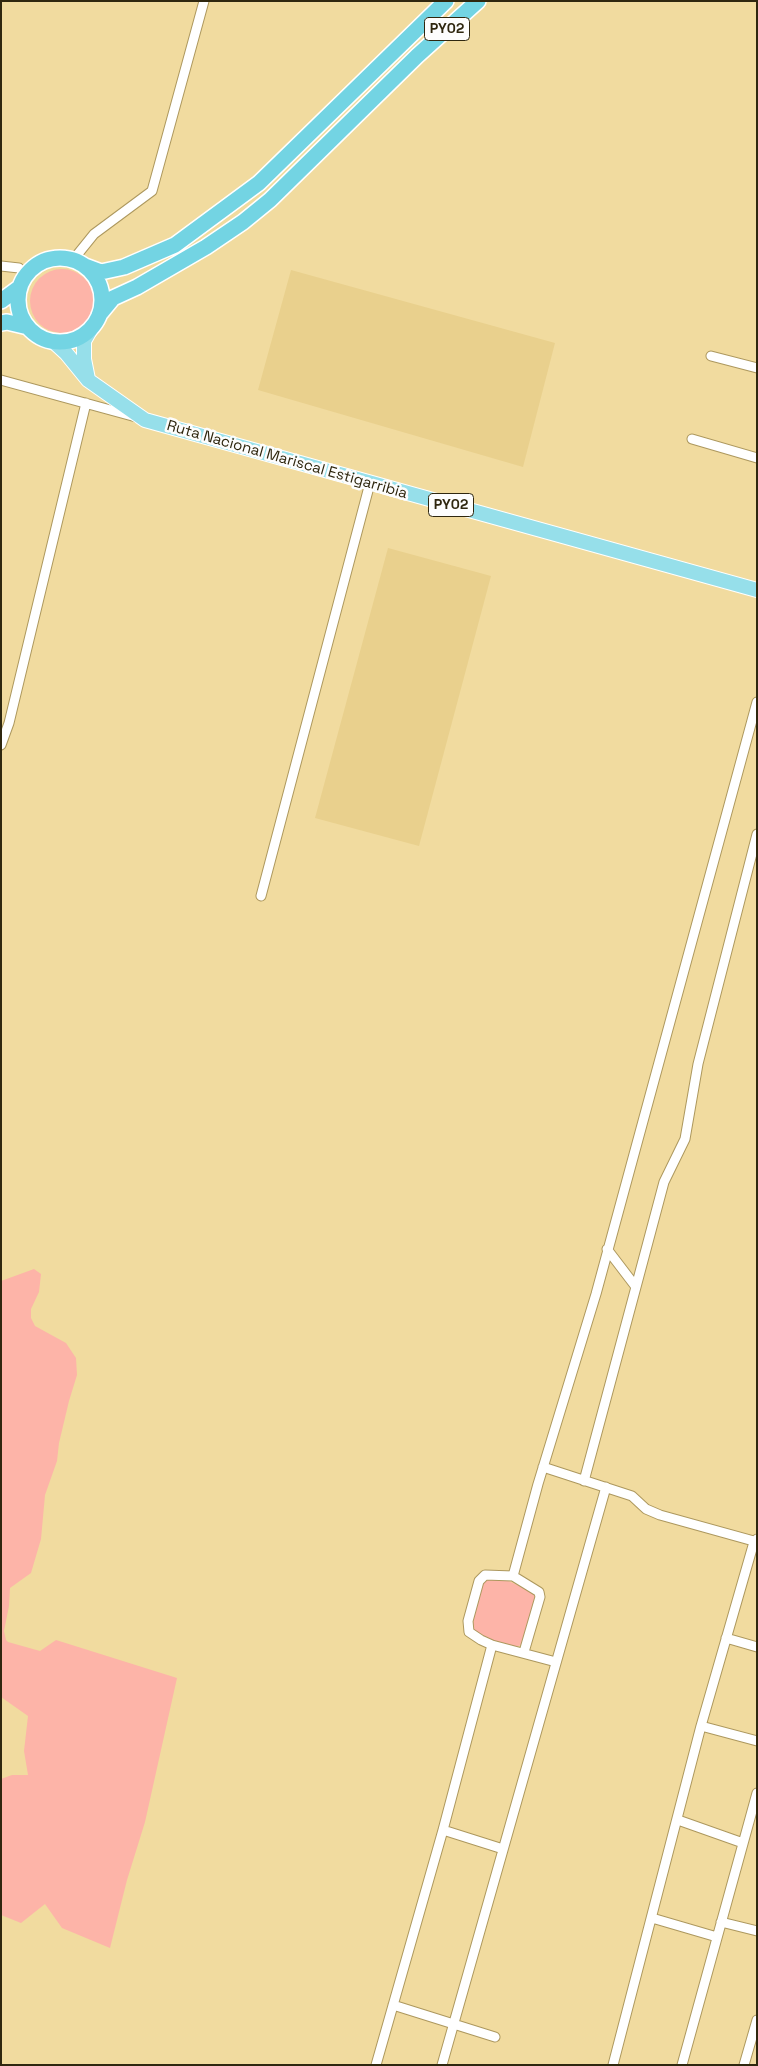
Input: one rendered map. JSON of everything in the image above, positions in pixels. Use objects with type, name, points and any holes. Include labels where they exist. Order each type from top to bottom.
[{"type":"highway","name":"PY02","points":[[1,300],[23,281],[35,266],[47,260],[60,258],[101,272],[124,267],[175,245],[259,183],[446,1]]},
{"type":"highway","name":"PY02","points":[[1,323],[7,322],[28,327],[39,336],[53,341],[67,341],[81,336],[96,321],[113,298],[137,287],[206,247],[243,222],[270,200],[417,56],[478,1]]},
{"type":"highway","name":"PY02","points":[[79,263],[94,276],[100,288],[102,302],[96,321]]},
{"type":"highway","points":[[23,281],[18,301],[21,315],[28,327]]},
{"type":"main road","name":"PY02","points":[[88,380],[84,359],[84,341],[96,321]]},
{"type":"main road","name":"Ruta Nacional Mariscal Estigarribia","points":[[53,341],[66,353],[88,380],[145,420],[757,590]]},
{"type":"street","points":[[79,263],[94,234],[152,191],[204,1]]},
{"type":"street","points":[[1,266],[19,268],[23,281]]},
{"type":"street","points":[[711,356],[757,368]]},
{"type":"street","points":[[1,380],[145,420]]},
{"type":"street","points":[[1,745],[9,723],[86,403]]},
{"type":"street","points":[[692,439],[757,458]]},
{"type":"street","points":[[261,896],[370,483]]},
{"type":"street","points":[[513,1576],[543,1467],[596,1294],[757,702]]},
{"type":"street","points":[[584,1481],[664,1182],[685,1139],[698,1064],[757,834]]},
{"type":"street","points":[[607,1249],[636,1287]]},
{"type":"street","points":[[543,1467],[632,1496],[646,1509],[660,1515],[756,1541],[701,1726],[613,2065]]},
{"type":"street","points":[[442,2065],[606,1487]]},
{"type":"street","points":[[524,1652],[540,1597],[539,1592],[513,1576],[485,1575],[479,1581],[468,1626],[473,1635],[492,1644],[556,1662]]},
{"type":"street","points":[[726,1638],[757,1647]]},
{"type":"street","points":[[376,2065],[443,1830],[492,1644]]},
{"type":"street","points":[[701,1726],[757,1741]]},
{"type":"street","points":[[682,2065],[756,1796]]},
{"type":"street","points":[[678,1820],[743,1844]]},
{"type":"street","points":[[443,1830],[503,1849]]},
{"type":"street","points":[[652,1918],[717,1937]]},
{"type":"street","points":[[721,1922],[757,1931]]},
{"type":"street","points":[[393,2005],[495,2037]]},
{"type":"street","points":[[744,2065],[757,2020]]},
{"type":"shaded area","points":[[56,269],[68,269],[85,278],[92,289],[94,301],[92,313],[85,324],[68,333],[56,333],[44,328],[35,319],[30,307],[30,295],[35,283],[44,274]]},
{"type":"shaded area","points":[[291,270],[555,343],[523,467],[258,390]]},
{"type":"shaded area","points":[[388,548],[491,576],[419,846],[315,818]]},
{"type":"shaded area","points":[[34,1269],[41,1274],[39,1292],[31,1309],[31,1318],[35,1326],[66,1343],[76,1358],[77,1375],[59,1443],[57,1461],[45,1495],[41,1539],[31,1573],[10,1588],[4,1631],[6,1640],[40,1651],[56,1640],[177,1678],[145,1822],[127,1880],[110,1948],[62,1928],[45,1904],[21,1923],[1,1915],[1,1779],[12,1775],[28,1775],[24,1751],[28,1716],[1,1697],[1,1281]]},
{"type":"shaded area","points":[[497,1576],[531,1591],[535,1595],[536,1600],[524,1641],[521,1645],[515,1647],[478,1636],[473,1632],[472,1626],[482,1585],[487,1579]]}]
